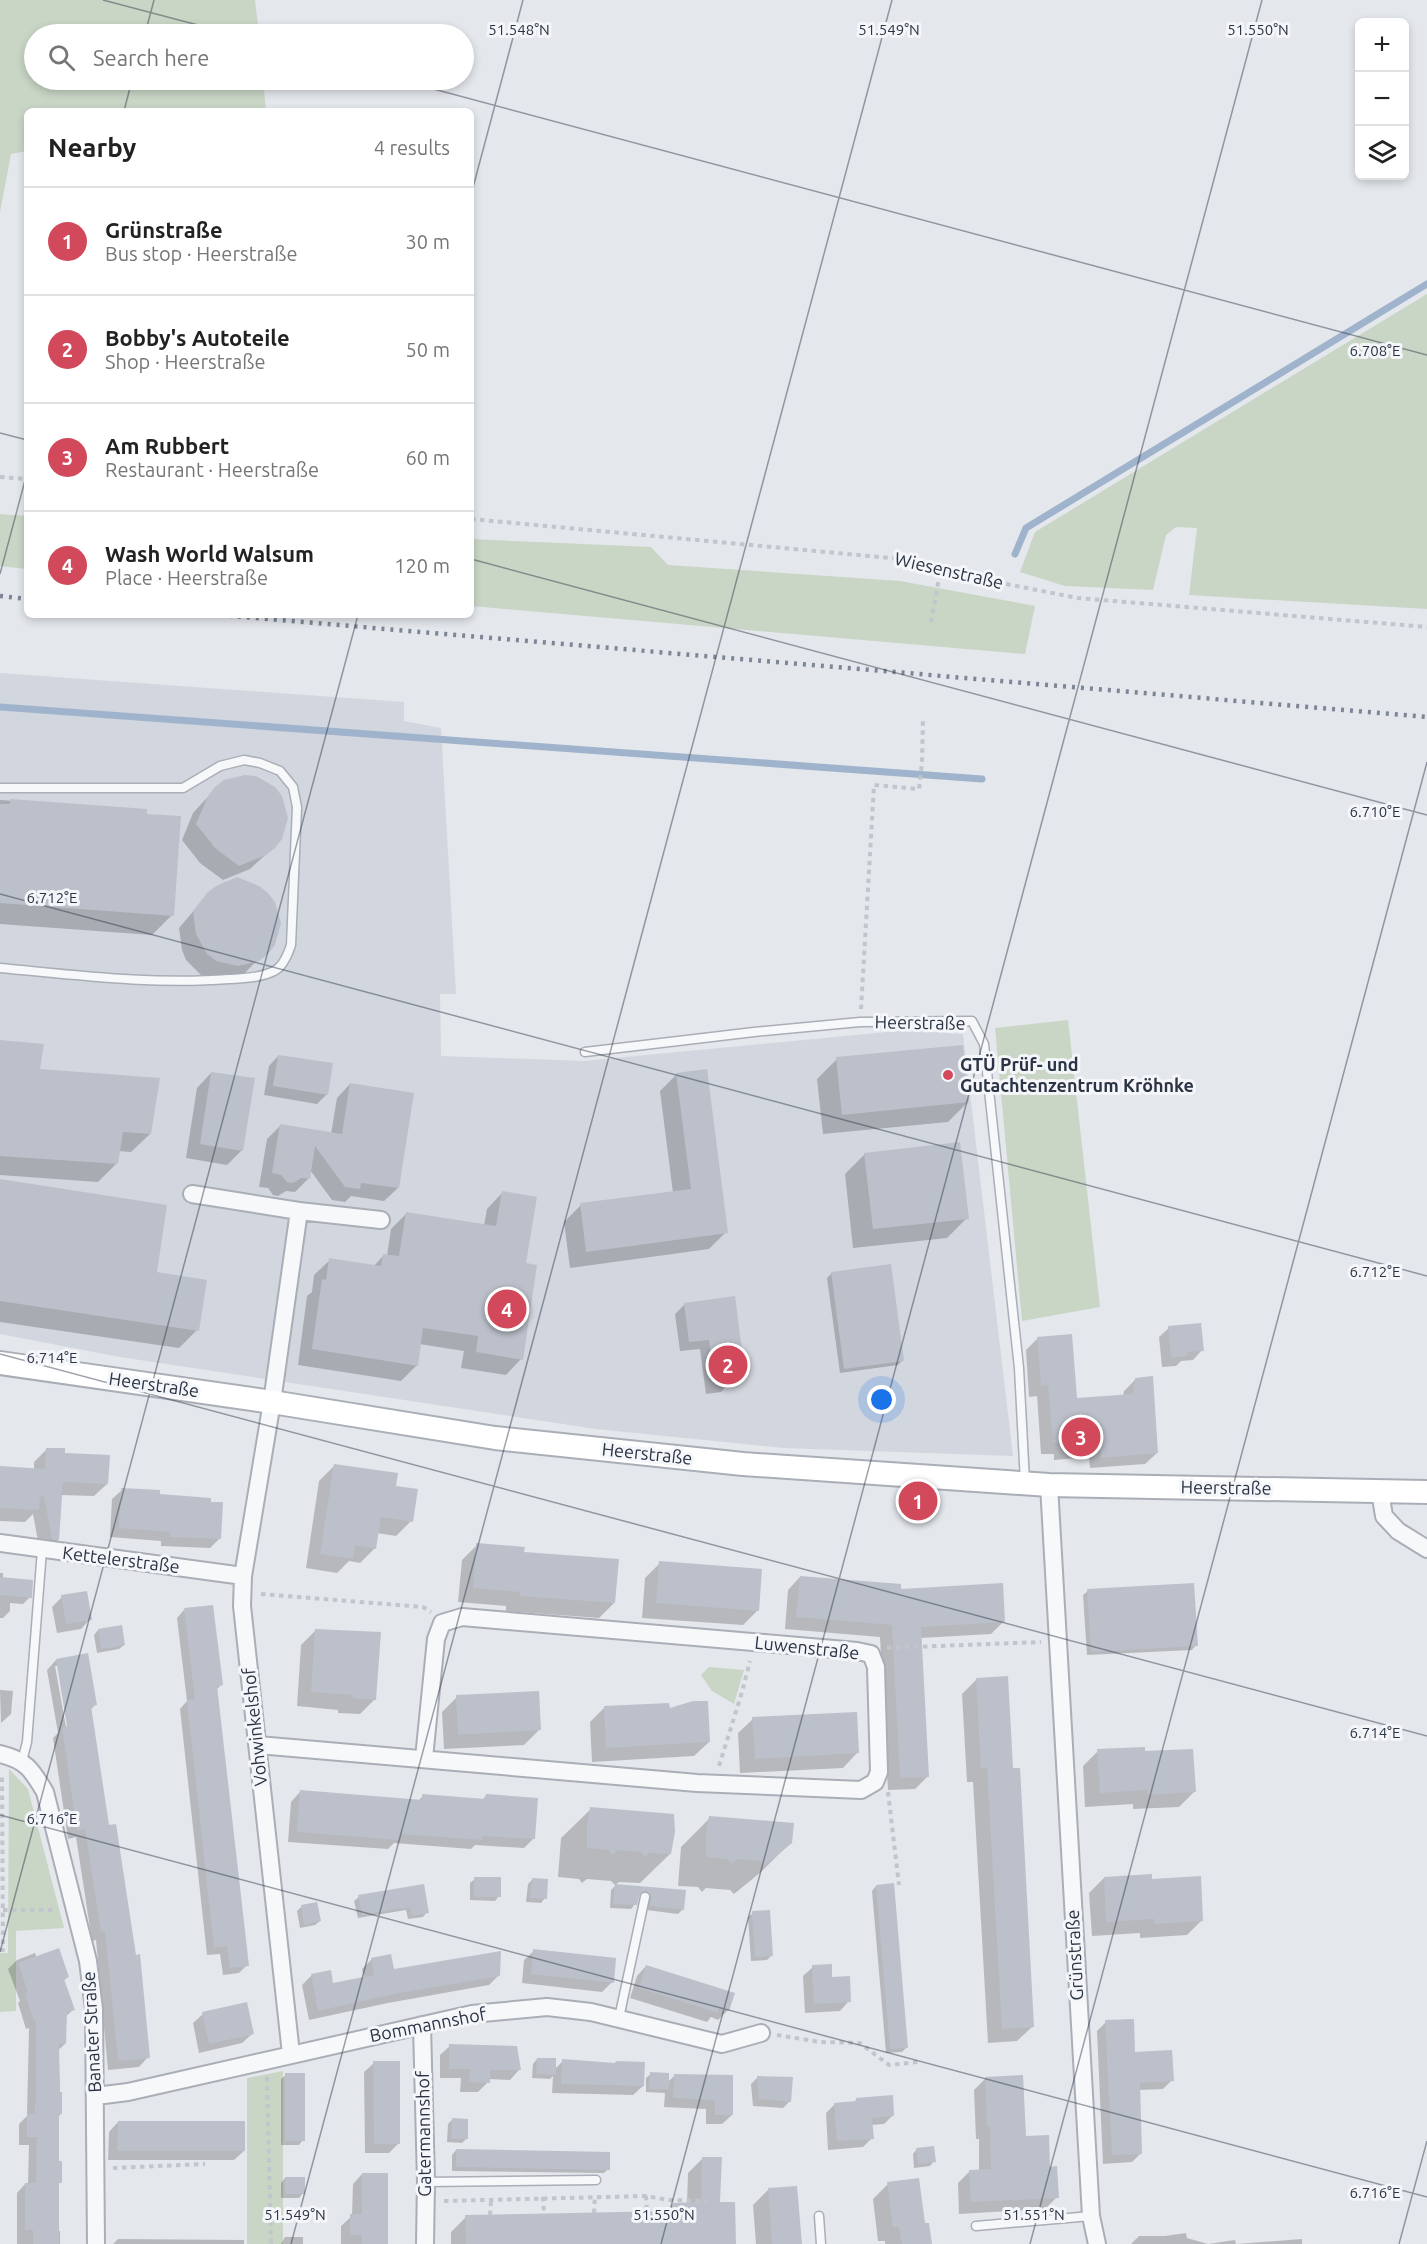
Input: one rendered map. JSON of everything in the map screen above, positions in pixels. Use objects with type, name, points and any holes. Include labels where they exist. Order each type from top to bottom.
[{"type":"main road","name":"Heerstraße","points":[[0,1363],[272,1402],[506,1439],[743,1464],[1049,1485],[1427,1492]]},
{"type":"street","points":[[192,1194],[299,1211],[381,1220]]},
{"type":"street","points":[[272,1402],[299,1211]]},
{"type":"street","name":"Vohwinkelshof","points":[[272,1402],[243,1584],[242,1606],[291,2054]]},
{"type":"street","name":"Grünstraße","points":[[1049,1485],[1091,2216],[1097,2244]]},
{"type":"street","points":[[1380,1491],[1384,1516],[1398,1531],[1427,1549]]},
{"type":"street","name":"Kettelerstraße","points":[[0,1544],[243,1584]]},
{"type":"street","name":"Luwenstraße","points":[[442,1623],[462,1617],[858,1651],[871,1654],[876,1667],[879,1772]]},
{"type":"street","points":[[424,1758],[436,1639],[442,1623]]},
{"type":"street","points":[[258,1745],[717,1784],[861,1790],[874,1782],[879,1772]]},
{"type":"street","points":[[1,1754],[22,1761]]},
{"type":"street","name":"Banater Straße","points":[[22,1761],[34,1773],[45,1792],[88,1961],[93,2000],[96,2096],[96,2244]]},
{"type":"street","name":"Bommannshof","points":[[96,2096],[128,2092],[472,2014],[547,2007],[591,2012],[722,2044],[761,2033]]},
{"type":"street","name":"Gatermannshof","points":[[422,2025],[426,2182],[424,2244]]},
{"type":"lane","points":[[0,788],[183,788],[220,766],[244,760],[260,763],[280,771],[293,787],[297,807],[291,945],[288,956],[277,970],[263,976],[194,982],[0,968]]},
{"type":"lane","name":"Heerstraße","points":[[585,1052],[860,1022],[972,1021],[984,1044],[1019,1368],[1024,1483]]},
{"type":"lane","points":[[22,1761],[27,1742],[42,1550]]},
{"type":"lane","points":[[619,2018],[645,1897]]},
{"type":"lane","points":[[426,2182],[596,2180]]},
{"type":"lane","points":[[819,2216],[821,2244]]},
{"type":"lane","points":[[976,2226],[1091,2216]]},
{"type":"path","points":[[0,477],[24,479]]},
{"type":"path","name":"Wiesenstraße","points":[[474,519],[901,558],[1006,584],[1078,598],[1427,627]]},
{"type":"path","points":[[931,622],[942,567]]},
{"type":"path","points":[[860,1022],[874,785],[919,789],[923,717]]},
{"type":"path","points":[[243,1584],[423,1607],[431,1611],[442,1623]]},
{"type":"path","points":[[871,1654],[890,1647],[1057,1641]]},
{"type":"path","points":[[717,1784],[720,1760],[742,1692],[754,1642]]},
{"type":"path","points":[[0,1950],[3,1950],[1,1754]]},
{"type":"path","points":[[879,1772],[890,1796],[899,1885]]},
{"type":"path","points":[[3,1911],[75,1910]]},
{"type":"path","points":[[761,2033],[820,2042],[860,2043],[890,2065],[918,2062]]},
{"type":"path","points":[[265,2060],[268,2085],[272,2244]]},
{"type":"path","points":[[96,2168],[206,2164]]},
{"type":"path","points":[[646,2196],[647,2212]]},
{"type":"path","points":[[425,2202],[646,2196],[707,2202]]},
{"type":"shaded area","points":[[0,673],[404,702],[404,721],[441,728],[456,994],[440,994],[441,1056],[584,1061],[908,1030],[963,1034],[1013,1456],[784,1448],[596,1429],[120,1357],[0,1334]]},
{"type":"green space","points":[[0,0],[255,0],[258,24],[24,24],[24,90],[264,90],[266,108],[24,108],[24,152],[11,154],[0,212]]},
{"type":"green space","points":[[1427,294],[1427,609],[1189,595],[1197,528],[1176,527],[1166,535],[1153,590],[1065,586],[1020,572],[1035,532]]},
{"type":"green space","points":[[0,514],[24,516],[24,569],[0,566]]},
{"type":"green space","points":[[474,539],[651,547],[668,565],[900,581],[1035,606],[1025,654],[474,606]]},
{"type":"green space","points":[[1068,1020],[1100,1307],[1022,1321],[995,1028]]},
{"type":"green space","points":[[709,1667],[744,1670],[734,1704],[712,1691],[701,1675]]},
{"type":"green space","points":[[9,1769],[28,1789],[64,1928],[16,1931],[16,2011],[0,2012],[0,1953],[8,1953]]},
{"type":"green space","points":[[283,2071],[283,2244],[247,2244],[247,2078]]},
{"type":"building","points":[[245,775],[256,776],[275,787],[282,796],[288,818],[282,839],[275,848],[266,855],[239,866],[215,848],[196,824],[208,796],[215,787],[224,780]]},
{"type":"building","points":[[10,799],[147,809],[147,814],[181,816],[174,916],[0,903],[0,804],[10,804]]},
{"type":"building","points":[[237,877],[259,886],[268,893],[275,902],[281,923],[275,945],[268,954],[259,961],[238,966],[216,961],[207,954],[196,934],[193,911],[207,893],[216,886]]},
{"type":"building","points":[[0,1040],[44,1044],[40,1069],[160,1078],[151,1134],[123,1132],[118,1164],[0,1156]]},
{"type":"building","points":[[963,1045],[969,1102],[842,1115],[836,1057]]},
{"type":"building","points":[[278,1055],[333,1063],[328,1095],[273,1086]]},
{"type":"building","points":[[707,1069],[728,1233],[586,1252],[580,1203],[691,1189],[676,1073]]},
{"type":"building","points":[[211,1072],[255,1078],[243,1151],[200,1144]]},
{"type":"building","points":[[350,1083],[414,1093],[399,1188],[361,1183],[360,1189],[345,1187],[315,1146],[310,1179],[301,1178],[293,1183],[287,1182],[281,1175],[272,1173],[280,1124],[342,1134]]},
{"type":"building","points":[[960,1142],[969,1219],[873,1229],[864,1153]]},
{"type":"building","points":[[0,1179],[167,1205],[157,1272],[207,1280],[199,1331],[0,1301]]},
{"type":"building","points":[[502,1191],[537,1197],[526,1263],[537,1265],[523,1360],[476,1352],[478,1336],[423,1328],[418,1366],[312,1349],[322,1279],[326,1280],[329,1258],[381,1266],[383,1254],[399,1256],[406,1212],[496,1226]]},
{"type":"building","points":[[891,1264],[904,1361],[844,1369],[831,1272]]},
{"type":"building","points":[[735,1296],[745,1374],[737,1375],[732,1383],[715,1385],[709,1340],[689,1342],[684,1303]]},
{"type":"building","points":[[1201,1323],[1204,1351],[1187,1352],[1188,1356],[1171,1358],[1168,1326]]},
{"type":"building","points":[[1072,1334],[1077,1398],[1133,1394],[1135,1378],[1153,1376],[1158,1453],[1101,1458],[1100,1446],[1065,1449],[1065,1443],[1053,1443],[1048,1385],[1041,1386],[1037,1337]]},
{"type":"building","points":[[46,1448],[65,1448],[65,1453],[110,1455],[108,1484],[63,1482],[59,1540],[52,1539],[44,1496],[40,1496],[39,1510],[0,1508],[0,1466],[45,1469]]},
{"type":"building","points":[[334,1464],[398,1473],[396,1486],[418,1489],[413,1522],[381,1517],[376,1549],[355,1545],[353,1559],[320,1554]]},
{"type":"building","points":[[121,1488],[160,1490],[160,1494],[211,1498],[211,1502],[223,1502],[221,1539],[170,1537],[170,1532],[119,1528]]},
{"type":"building","points":[[476,1543],[525,1547],[524,1552],[619,1559],[615,1603],[520,1596],[520,1592],[473,1588]]},
{"type":"building","points":[[659,1561],[762,1569],[759,1611],[656,1603]]},
{"type":"building","points":[[800,1576],[901,1584],[901,1589],[1003,1583],[1005,1622],[921,1627],[929,1777],[900,1778],[892,1625],[796,1617]]},
{"type":"building","points":[[0,1577],[33,1580],[32,1598],[0,1595]]},
{"type":"building","points":[[1194,1583],[1198,1646],[1091,1652],[1087,1589]]},
{"type":"building","points":[[87,1591],[92,1620],[66,1624],[61,1595]]},
{"type":"building","points":[[213,1605],[223,1685],[217,1686],[249,1966],[230,1968],[227,1946],[214,1948],[187,1700],[195,1699],[184,1608]]},
{"type":"building","points":[[122,1625],[125,1645],[101,1649],[98,1629]]},
{"type":"building","points":[[315,1629],[381,1632],[376,1700],[353,1698],[353,1695],[311,1692]]},
{"type":"building","points":[[88,1653],[97,1705],[91,1706],[109,1825],[116,1824],[136,1955],[140,1954],[150,2058],[118,2061],[105,1931],[101,1932],[85,1829],[77,1830],[62,1727],[67,1726],[56,1659]]},
{"type":"building","points":[[1008,1676],[1013,1768],[1020,1768],[1034,2027],[1002,2029],[987,1768],[981,1768],[976,1678]]},
{"type":"building","points":[[539,1691],[541,1730],[458,1735],[456,1695]]},
{"type":"building","points":[[693,1701],[708,1701],[710,1742],[606,1748],[604,1706],[669,1703],[670,1708]]},
{"type":"building","points":[[857,1712],[859,1753],[755,1759],[752,1717]]},
{"type":"building","points":[[1145,1747],[1145,1751],[1193,1749],[1196,1792],[1148,1795],[1147,1790],[1100,1793],[1097,1749]]},
{"type":"building","points":[[300,1790],[422,1800],[422,1794],[485,1799],[486,1794],[538,1798],[535,1839],[482,1836],[482,1840],[400,1834],[399,1840],[297,1832]]},
{"type":"building","points":[[590,1807],[674,1814],[675,1832],[671,1854],[650,1853],[645,1857],[641,1852],[618,1850],[612,1855],[608,1850],[587,1848]]},
{"type":"building","points":[[709,1816],[794,1823],[792,1843],[764,1866],[760,1861],[737,1859],[732,1864],[727,1859],[706,1857]]},
{"type":"building","points":[[1152,1874],[1152,1879],[1201,1876],[1203,1921],[1154,1924],[1154,1919],[1106,1922],[1104,1877]]},
{"type":"building","points":[[474,1877],[501,1877],[501,1897],[474,1897]]},
{"type":"building","points":[[532,1878],[548,1879],[547,1899],[530,1898]]},
{"type":"building","points":[[894,1883],[908,2048],[890,2049],[876,1885]]},
{"type":"building","points":[[424,1884],[429,1913],[412,1916],[410,1907],[362,1915],[358,1895]]},
{"type":"building","points":[[615,1884],[686,1890],[684,1910],[650,1906],[651,1896],[646,1891],[640,1893],[637,1905],[613,1904]]},
{"type":"building","points":[[317,1902],[321,1921],[304,1925],[301,1905]]},
{"type":"building","points":[[770,1910],[773,1956],[755,1957],[752,1911]]},
{"type":"building","points":[[59,1948],[69,1977],[64,1979],[75,2010],[67,2012],[66,2044],[59,2044],[62,2114],[59,2114],[59,2161],[62,2161],[62,2183],[59,2183],[59,2244],[33,2244],[33,2230],[25,2230],[25,2183],[36,2183],[37,2137],[27,2137],[27,2114],[35,2114],[36,2021],[34,2022],[25,1993],[28,1992],[18,1963]]},
{"type":"building","points":[[533,1949],[616,1958],[614,1983],[531,1974]]},
{"type":"building","points":[[501,1951],[500,1976],[399,1993],[318,2011],[311,1974],[331,1970],[333,1983],[374,1975],[371,1958],[391,1954],[394,1969]]},
{"type":"building","points":[[832,1964],[832,1977],[850,1976],[851,2002],[814,2004],[812,1965]]},
{"type":"building","points":[[646,1965],[735,1993],[729,2011],[719,2008],[718,2013],[639,1988]]},
{"type":"building","points":[[247,2002],[254,2034],[209,2044],[202,2012]]},
{"type":"building","points":[[1134,2019],[1135,2052],[1172,2050],[1174,2081],[1140,2083],[1142,2154],[1112,2155],[1105,2020]]},
{"type":"building","points":[[449,2044],[517,2046],[521,2070],[490,2070],[490,2083],[469,2082],[470,2069],[449,2069]]},
{"type":"building","points":[[537,2058],[556,2058],[556,2075],[536,2074]]},
{"type":"building","points":[[562,2059],[615,2063],[616,2061],[645,2062],[644,2086],[561,2084]]},
{"type":"building","points":[[373,2061],[400,2061],[400,2144],[374,2144]]},
{"type":"building","points":[[650,2072],[669,2073],[669,2089],[649,2089]]},
{"type":"building","points":[[285,2073],[305,2073],[305,2141],[285,2141]]},
{"type":"building","points":[[674,2074],[733,2075],[733,2115],[715,2115],[715,2100],[673,2098]]},
{"type":"building","points":[[1023,2075],[1026,2136],[1049,2135],[1050,2167],[1057,2166],[1059,2198],[971,2202],[969,2170],[991,2169],[985,2077]]},
{"type":"building","points":[[757,2076],[793,2077],[791,2102],[759,2099]]},
{"type":"building","points":[[893,2095],[894,2116],[872,2118],[874,2139],[837,2141],[834,2103],[856,2101],[856,2098]]},
{"type":"building","points":[[452,2118],[468,2119],[468,2139],[451,2139]]},
{"type":"building","points":[[118,2121],[245,2121],[245,2151],[117,2151]]},
{"type":"building","points":[[934,2146],[936,2162],[918,2164],[916,2148]]},
{"type":"building","points":[[456,2149],[610,2152],[610,2170],[456,2167]]},
{"type":"building","points":[[702,2157],[722,2157],[720,2202],[735,2202],[736,2244],[466,2244],[465,2215],[672,2211],[673,2203],[701,2202]]},
{"type":"building","points":[[362,2173],[388,2173],[388,2244],[362,2244],[362,2235],[350,2235],[350,2214],[362,2214]]},
{"type":"building","points":[[285,2177],[305,2177],[305,2194],[285,2194]]},
{"type":"building","points":[[919,2178],[925,2223],[929,2223],[932,2244],[902,2244],[899,2227],[893,2227],[887,2182]]},
{"type":"building","points":[[797,2186],[802,2244],[772,2244],[768,2188]]},
{"type":"waterway","points":[[1015,554],[1026,528],[1427,284]]},
{"type":"waterway","points":[[0,707],[982,779]]},
{"type":"railway","points":[[0,596],[24,599]]},
{"type":"railway","points":[[256,618],[1427,717]]},
{"type":"place","name":"GTÜ Prüf- und Gutachtenzentrum Kröhnke","points":[[948,1075]]},
{"type":"place","name":"Wash World Walsum","points":[[507,1309]]},
{"type":"place","name":"Bobby's Autoteile","points":[[728,1365]]},
{"type":"place","name":"Am Rubbert","points":[[1081,1437]]},
{"type":"place","name":"Grünstraße","points":[[918,1501]]}]
